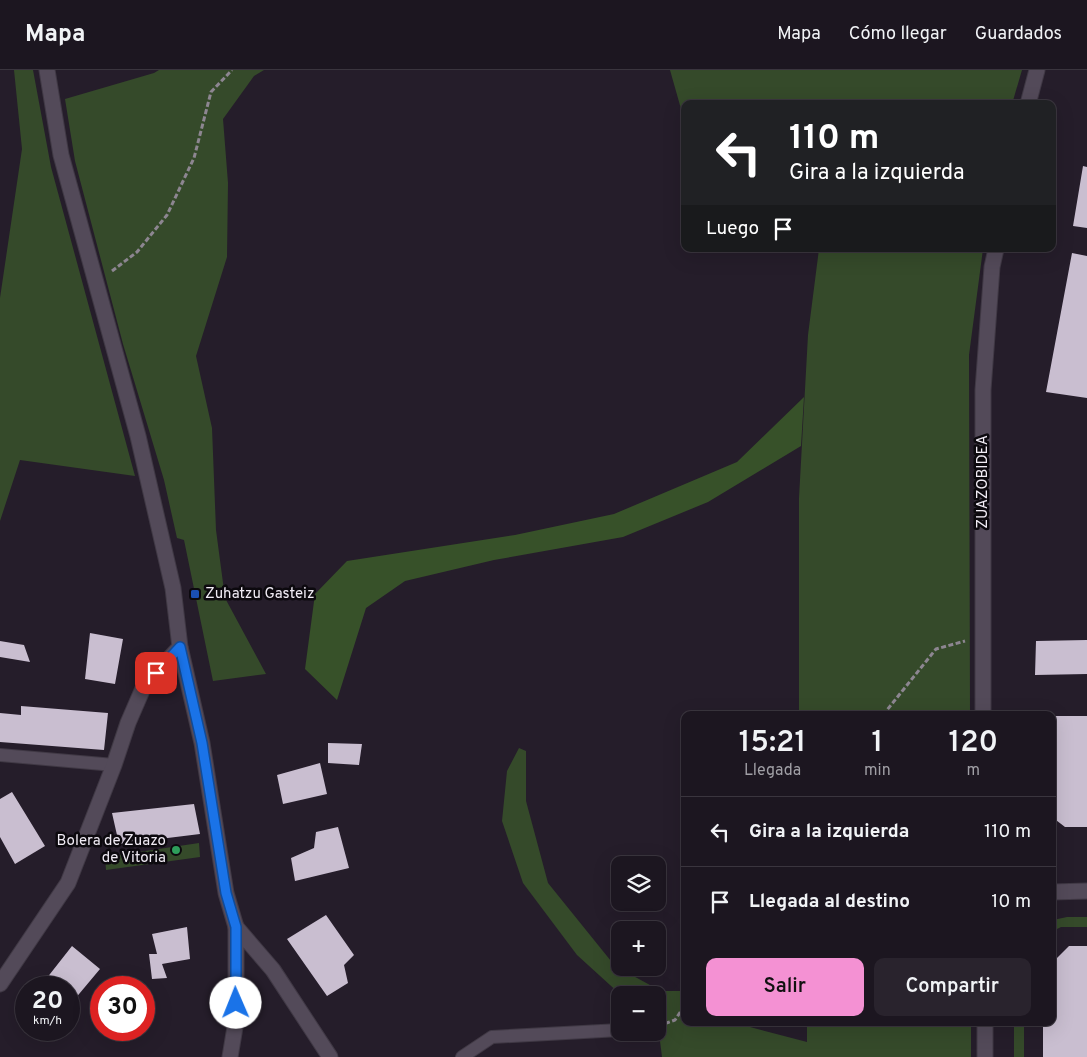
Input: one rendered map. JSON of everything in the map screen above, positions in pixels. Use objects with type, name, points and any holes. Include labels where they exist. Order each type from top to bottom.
[{"type":"street","points":[[47,70],[61,155],[138,436],[173,588],[180,647],[202,743],[226,893],[236,927],[236,1021],[230,1057]]},
{"type":"street","points":[[1029,100],[1037,70]]},
{"type":"street","name":"ZUAZOBIDEA","points":[[983,711],[983,390],[992,267],[995,252]]},
{"type":"street","points":[[0,984],[68,883],[114,765],[128,722],[144,686],[180,647]]},
{"type":"street","points":[[1056,892],[1087,891]]},
{"type":"street","points":[[236,927],[273,970],[330,1057]]},
{"type":"street","points":[[985,1026],[985,1057]]},
{"type":"lane","points":[[0,755],[114,765]]},
{"type":"lane","points":[[462,1057],[492,1036],[611,1030]]},
{"type":"path","points":[[96,283],[137,252],[167,215],[194,158],[211,92],[232,70]]},
{"type":"path","points":[[886,711],[936,650],[983,636]]},
{"type":"path","points":[[666,1023],[674,1020],[681,1010]]},
{"type":"green space","points":[[14,70],[33,70],[51,167],[135,476],[20,460],[0,521],[0,298],[22,149]]},
{"type":"green space","points":[[159,70],[264,70],[254,76],[223,119],[228,183],[227,257],[196,356],[212,428],[216,530],[225,598],[266,674],[213,681],[184,540],[177,538],[164,480],[123,344],[75,161],[65,99]]},
{"type":"green space","points":[[670,70],[1022,70],[1013,100],[681,100],[681,109]]},
{"type":"green space","points":[[819,252],[983,252],[969,355],[970,711],[799,711],[799,498],[808,335]]},
{"type":"green space","points":[[804,397],[801,446],[708,502],[623,537],[494,560],[405,581],[366,608],[337,700],[305,669],[315,594],[347,561],[515,535],[614,514],[737,462]]},
{"type":"green space","points":[[519,748],[526,751],[526,801],[548,883],[611,961],[611,976],[633,976],[652,986],[611,986],[577,955],[523,883],[502,821],[507,771]]},
{"type":"green space","name":"Bolera de Zuazo de Vitoria","points":[[199,843],[200,857],[106,870],[105,857]]},
{"type":"green space","points":[[1067,917],[1087,917],[1087,927],[1061,927],[1056,930],[1056,919]]},
{"type":"green space","points":[[666,991],[681,991],[681,1026],[746,1026],[807,1042],[807,1026],[971,1026],[971,1057],[662,1057],[660,1041],[666,1041]]},
{"type":"green space","points":[[1014,1026],[1024,1026],[1024,1057],[1014,1057]]},
{"type":"building","points":[[1083,166],[1087,167],[1087,228],[1073,226]]},
{"type":"building","points":[[1072,253],[1087,256],[1087,398],[1046,392]]},
{"type":"building","points":[[90,633],[123,639],[115,684],[85,679]]},
{"type":"building","points":[[1087,640],[1087,674],[1035,675],[1036,641]]},
{"type":"building","points":[[0,641],[24,645],[30,662],[0,657]]},
{"type":"building","points":[[21,706],[108,713],[104,750],[0,742],[0,713],[21,715]]},
{"type":"building","points":[[1056,716],[1087,716],[1087,827],[1065,827],[1056,820]]},
{"type":"building","points":[[328,743],[362,744],[359,765],[328,763]]},
{"type":"building","points":[[320,763],[327,794],[283,804],[277,775]]},
{"type":"building","points":[[12,792],[45,846],[15,864],[0,837],[0,799]]},
{"type":"building","points":[[194,804],[200,834],[119,844],[112,813]]},
{"type":"building","points":[[338,827],[349,868],[295,881],[291,858],[314,848],[316,832]]},
{"type":"building","points":[[326,915],[354,955],[344,965],[348,983],[327,996],[287,939]]},
{"type":"building","points":[[187,927],[190,959],[162,964],[167,978],[155,979],[155,976],[152,976],[149,954],[157,954],[152,934]]},
{"type":"building","points":[[72,946],[100,969],[94,976],[90,976],[90,981],[80,993],[80,976],[48,976]]},
{"type":"building","points":[[1069,946],[1087,946],[1087,1057],[1043,1057],[1043,1026],[1056,1026],[1056,959]]},
{"type":"place","name":"Zuhatzu Gasteiz","points":[[195,594]]},
{"type":"place","name":"Bolera de Zuazo de Vitoria","points":[[176,850]]},
{"type":"route","points":[[156,673],[180,647],[202,743],[226,893],[236,927],[236,1003]]}]
